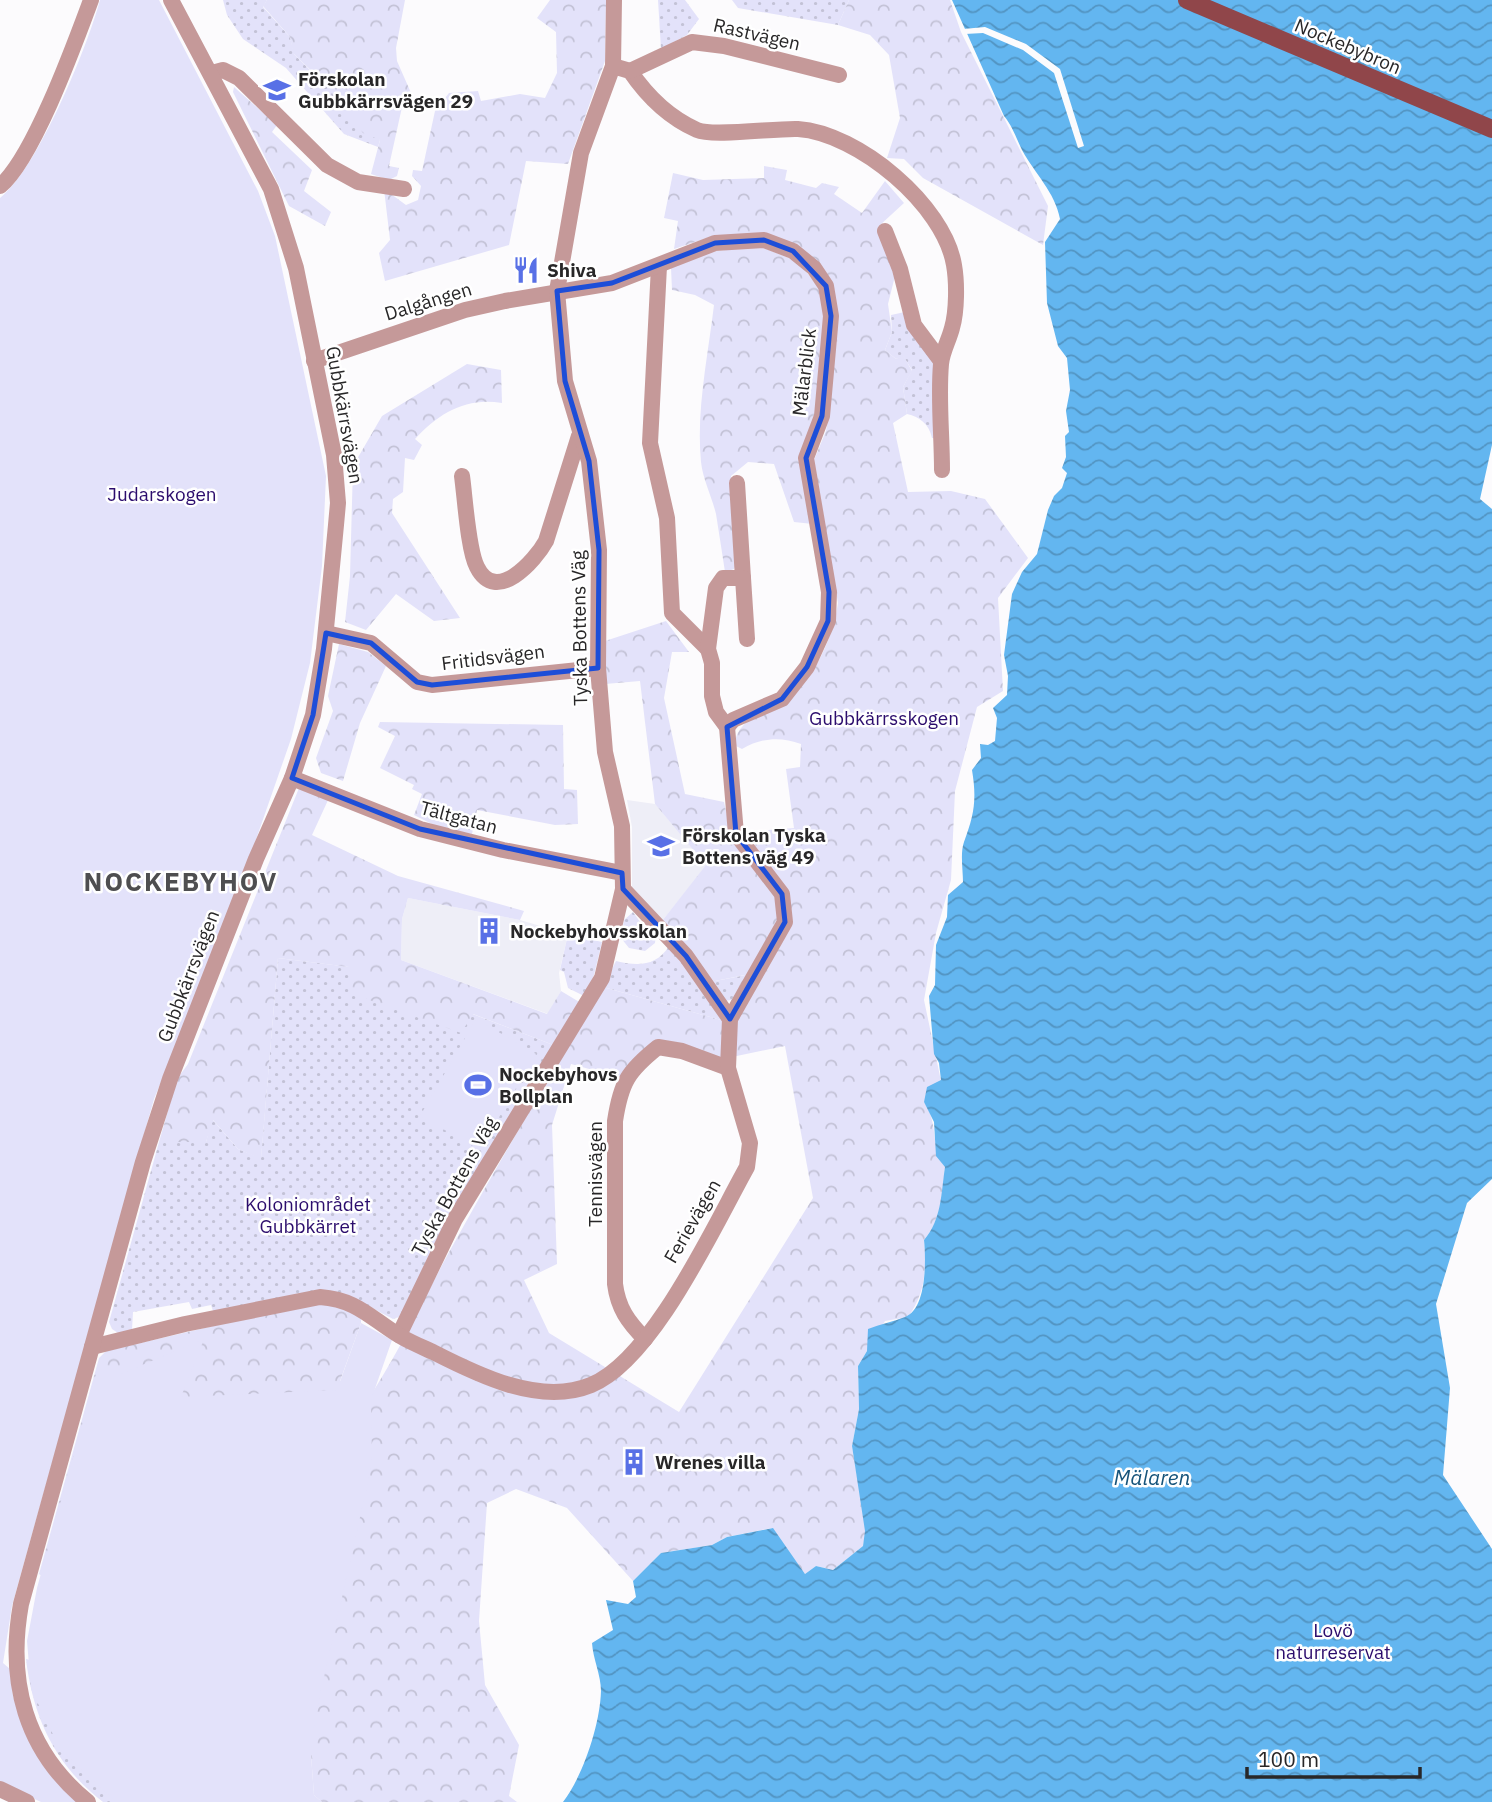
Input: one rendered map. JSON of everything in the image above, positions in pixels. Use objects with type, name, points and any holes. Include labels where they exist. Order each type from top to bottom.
[{"type":"main road","name":"Nockebybron","points":[[1187,0],[1492,130]]},
{"type":"main road","name":"Nockebybron","points":[[1217,0],[1492,117]]},
{"type":"street","points":[[0,186],[23,155],[43,117],[91,0]]},
{"type":"street","name":"Gubbkärrsvägen","points":[[89,1802],[50,1762],[33,1734],[22,1706],[14,1663],[21,1604],[143,1161],[170,1079],[256,859],[292,778],[313,715],[326,633],[338,503],[334,455],[296,268],[271,189],[171,0]]},
{"type":"street","name":"Tyska Bottens Väg","points":[[399,1335],[455,1219],[602,978],[623,881],[622,826],[606,752],[598,668],[599,550],[589,461],[579,436],[565,381],[557,291],[582,153],[613,66],[614,0]]},
{"type":"street","name":"Rastvägen","points":[[631,71],[692,42],[724,46],[839,75]]},
{"type":"street","points":[[613,66],[631,71],[643,91],[699,131],[815,131],[850,144],[899,179],[948,241],[954,267],[953,326],[941,361],[942,470]]},
{"type":"street","points":[[212,73],[223,70],[239,78],[327,165],[345,177],[404,189]]},
{"type":"street","points":[[885,231],[900,268],[914,325],[941,361]]},
{"type":"street","name":"Mälarblick","points":[[557,291],[612,283],[715,243],[764,240],[793,251],[814,268],[826,286],[831,316],[822,416],[806,458],[829,592],[828,621],[807,667],[782,699],[733,720],[727,727]]},
{"type":"street","points":[[659,267],[650,443],[667,518],[672,612],[708,649]]},
{"type":"street","name":"Dalgången","points":[[314,361],[466,310],[557,291]]},
{"type":"street","points":[[462,476],[477,567],[489,579],[505,580],[514,577],[538,557],[546,541],[579,436]]},
{"type":"street","points":[[737,482],[747,639]]},
{"type":"street","name":"Ferievägen","points":[[92,1348],[185,1324],[320,1297],[340,1299],[360,1307],[399,1335],[449,1360],[520,1388],[546,1391],[590,1385],[620,1367],[645,1339],[668,1305],[747,1167],[750,1143],[728,1068],[730,1019],[785,922],[782,894],[736,834],[727,727],[716,712],[712,696],[712,663],[708,649],[716,587],[723,578],[743,578]]},
{"type":"street","name":"Fritidsvägen","points":[[326,633],[371,643],[417,682],[432,685],[598,668]]},
{"type":"street","name":"Tältgatan","points":[[292,778],[420,829],[623,881]]},
{"type":"street","points":[[623,881],[686,956],[730,1019]]},
{"type":"street","name":"Tennisvägen","points":[[645,1339],[627,1320],[618,1301],[615,1284],[615,1121],[623,1083],[634,1066],[658,1047],[682,1051],[728,1068]]},
{"type":"street","points":[[0,1789],[27,1802]]},
{"type":"highlighted area","points":[[764,240],[793,251],[826,286],[831,316],[822,416],[806,458],[829,592],[828,621],[807,667],[782,699],[727,727],[736,834],[782,894],[785,922],[730,1019],[686,956],[623,889],[622,873],[420,829],[292,778],[313,715],[326,633],[371,643],[417,682],[432,685],[598,668],[599,550],[589,461],[565,381],[557,291],[612,283],[715,243]]},
{"type":"shaded area","name":"Förskolan Tyska Bottens väg 49","points":[[627,800],[655,804],[707,865],[662,921],[632,889],[632,827]]},
{"type":"shaded area","points":[[408,898],[520,920],[568,934],[559,973],[561,991],[548,1014],[401,960],[402,919]]},
{"type":"green space","name":"Judarskogen","points":[[100,0],[159,0],[258,191],[275,236],[326,476],[322,566],[310,663],[291,739],[230,914],[154,1099],[12,1606],[3,1663],[10,1669],[13,1696],[22,1723],[78,1802],[41,1802],[0,1783],[0,198],[15,183],[45,135],[73,76]]},
{"type":"green space","points":[[223,0],[267,0],[263,7],[290,37],[294,54],[380,140],[378,147],[344,134],[286,68],[243,39],[227,15]]},
{"type":"green space","points":[[267,0],[405,0],[396,48],[397,61],[415,102],[404,98],[389,166],[399,168],[397,176],[389,180],[371,174],[380,140],[363,133],[325,84],[293,53],[290,37],[263,6]]},
{"type":"green space","points":[[550,0],[606,0],[605,61],[568,164],[526,161],[509,245],[385,281],[379,253],[390,240],[384,189],[406,205],[418,200],[421,186],[412,176],[413,170],[422,171],[435,111],[449,93],[478,91],[481,101],[520,94],[545,98],[557,73],[556,32],[537,18]]},
{"type":"green space","points":[[658,0],[685,0],[699,19],[687,35],[661,49]]},
{"type":"green space","points":[[732,0],[849,0],[838,25],[738,8]]},
{"type":"green space","points":[[849,0],[950,0],[961,32],[1048,206],[1043,245],[923,178],[904,159],[887,158],[900,118],[889,55],[870,35],[838,25]]},
{"type":"green space","points":[[234,87],[277,125],[272,132],[312,170],[304,191],[331,212],[325,226],[289,206],[233,92]]},
{"type":"green space","name":"Gubbkärrsskogen","points":[[764,166],[787,170],[785,180],[816,188],[822,183],[839,187],[834,194],[862,213],[885,181],[904,203],[879,226],[896,272],[888,304],[892,332],[885,350],[896,359],[903,355],[912,371],[903,387],[907,414],[893,423],[908,492],[951,491],[985,499],[1028,558],[998,598],[1003,691],[977,707],[955,791],[951,880],[936,933],[924,1000],[941,1081],[924,1102],[932,1118],[940,1160],[945,1167],[940,1205],[930,1232],[924,1240],[923,1281],[914,1308],[908,1317],[885,1321],[858,1366],[859,1409],[852,1446],[866,1531],[863,1546],[833,1570],[816,1566],[805,1574],[772,1528],[727,1537],[712,1545],[661,1553],[633,1581],[567,1508],[516,1489],[487,1503],[479,1621],[485,1685],[519,1745],[509,1796],[517,1802],[322,1802],[314,1795],[311,1755],[39,1574],[99,1358],[106,1351],[316,1302],[361,1313],[361,1323],[340,1381],[374,1390],[486,1187],[603,987],[721,1020],[745,975],[710,982],[662,921],[706,865],[655,804],[640,681],[605,684],[605,641],[666,621],[689,652],[672,652],[664,698],[685,794],[724,802],[731,833],[794,828],[786,769],[800,767],[801,744],[771,739],[742,749],[736,746],[737,736],[751,718],[804,682],[822,655],[836,613],[838,603],[814,460],[826,431],[830,409],[837,323],[810,258],[713,236],[674,249],[678,221],[664,218],[673,173],[703,180],[764,178]],"holes":[[[785,1046],[813,1198],[679,1412],[549,1333],[524,1280],[557,1264],[552,1125],[571,1064],[626,1079],[658,1048],[733,1065],[732,1057]]]},
{"type":"green space","points":[[759,246],[799,262],[821,291],[824,318],[817,413],[812,434],[813,524],[794,522],[774,464],[748,462],[731,476],[736,564],[734,569],[725,572],[716,514],[702,469],[700,443],[701,403],[714,305],[695,295],[672,290],[671,268],[709,252]]},
{"type":"green space","points":[[905,312],[933,360],[935,438],[932,438],[923,422],[907,414],[903,387],[912,370],[903,356],[896,359],[885,350],[892,332],[891,315]]},
{"type":"green space","points":[[467,364],[501,370],[502,403],[477,402],[454,409],[415,439],[422,445],[414,460],[405,458],[403,492],[393,499],[392,513],[460,618],[434,621],[396,594],[366,630],[345,622],[350,576],[353,466],[382,416]]},
{"type":"green space","points":[[339,644],[368,652],[386,666],[360,723],[343,781],[321,773],[316,758],[333,711],[328,696]]},
{"type":"green space","points":[[380,722],[563,725],[564,789],[577,790],[578,824],[555,825],[477,810],[472,834],[436,826],[414,815],[422,794],[412,789],[414,785],[380,768],[395,736],[378,727]]},
{"type":"green space","points":[[299,788],[329,798],[312,835],[398,876],[524,911],[520,920],[408,898],[402,919],[401,960],[547,1014],[561,991],[581,1003],[556,1046],[473,1014],[461,1033],[350,993],[349,967],[278,958],[261,1159],[238,1149],[213,1120],[206,1142],[159,1142],[177,1079],[188,1064]]},
{"type":"green space","points":[[633,912],[648,933],[650,931],[656,934],[655,943],[645,951],[629,948],[621,938],[624,920]]},
{"type":"green space","points":[[568,934],[602,942],[594,975],[584,996],[568,988],[564,972],[560,970]]},
{"type":"green space","points":[[669,946],[684,961],[721,1020],[603,987],[616,961],[646,963],[658,958]]},
{"type":"green space","name":"Koloniområdet Gubbkärret","points":[[278,958],[350,967],[556,1046],[399,1317],[393,1319],[347,1295],[214,1314],[211,1305],[192,1309],[189,1302],[133,1312],[132,1330],[118,1333],[112,1329],[109,1322],[159,1142],[206,1142],[212,1119],[238,1149],[261,1158]]},
{"type":"green space","points":[[746,975],[732,1000],[724,1001],[710,982]]},
{"type":"green space","name":"Nockebyhovs Bollplan","points":[[476,1019],[536,1054],[480,1150],[420,1116]]},
{"type":"green space","points":[[361,1323],[392,1340],[371,1400],[372,1464],[315,1717],[311,1755],[314,1795],[322,1802],[116,1802],[60,1749],[31,1689],[27,1641],[37,1588],[98,1367],[116,1376],[204,1339],[181,1397],[337,1390]]},
{"type":"green space","points":[[26,1659],[30,1660],[123,1802],[103,1802],[86,1788],[59,1756],[34,1701]]},
{"type":"water","name":"Mälaren","points":[[952,0],[1492,0],[1492,445],[1480,499],[1492,509],[1492,1179],[1467,1203],[1436,1304],[1450,1388],[1443,1475],[1492,1549],[1492,1802],[563,1802],[584,1764],[594,1734],[601,1685],[592,1643],[613,1630],[606,1600],[628,1604],[636,1597],[633,1581],[661,1553],[712,1545],[727,1537],[773,1528],[805,1574],[816,1566],[833,1570],[863,1546],[865,1531],[852,1446],[859,1409],[858,1366],[867,1351],[868,1329],[905,1317],[918,1304],[921,1294],[925,1271],[924,1240],[938,1215],[945,1167],[936,1156],[934,1122],[924,1102],[927,1087],[941,1080],[939,1063],[934,1054],[929,996],[935,985],[936,945],[947,917],[948,895],[963,882],[963,846],[974,799],[972,770],[981,758],[980,744],[988,745],[995,741],[997,718],[993,708],[1007,695],[1008,676],[1004,655],[1012,594],[1022,572],[1037,554],[1048,510],[1054,496],[1062,488],[1067,473],[1062,468],[1066,457],[1065,436],[1069,432],[1066,411],[1070,390],[1067,358],[1058,346],[1047,303],[1045,242],[1060,219],[1049,192],[1027,159],[1004,116]]},
{"type":"pier","points":[[985,27],[1026,44],[1060,69],[1084,146],[1078,148],[1054,73],[1023,50],[983,33],[965,34],[963,29]]},
{"type":"place","name":"Förskolan Gubbkärrsvägen 29","points":[[277,90]]},
{"type":"place","name":"Shiva","points":[[526,270]]},
{"type":"place","name":"Förskolan Tyska Bottens väg 49","points":[[661,846]]},
{"type":"place","name":"Nockebyhovsskolan","points":[[489,931]]},
{"type":"place","name":"Nockebyhovs Bollplan","points":[[478,1085]]},
{"type":"place","name":"Wrenes villa","points":[[634,1462]]},
{"type":"district","name":"NOCKEBYHOV","points":[[181,881]]},
{"type":"park label","name":"Lovö naturreservat","points":[[1333,1641]]}]
